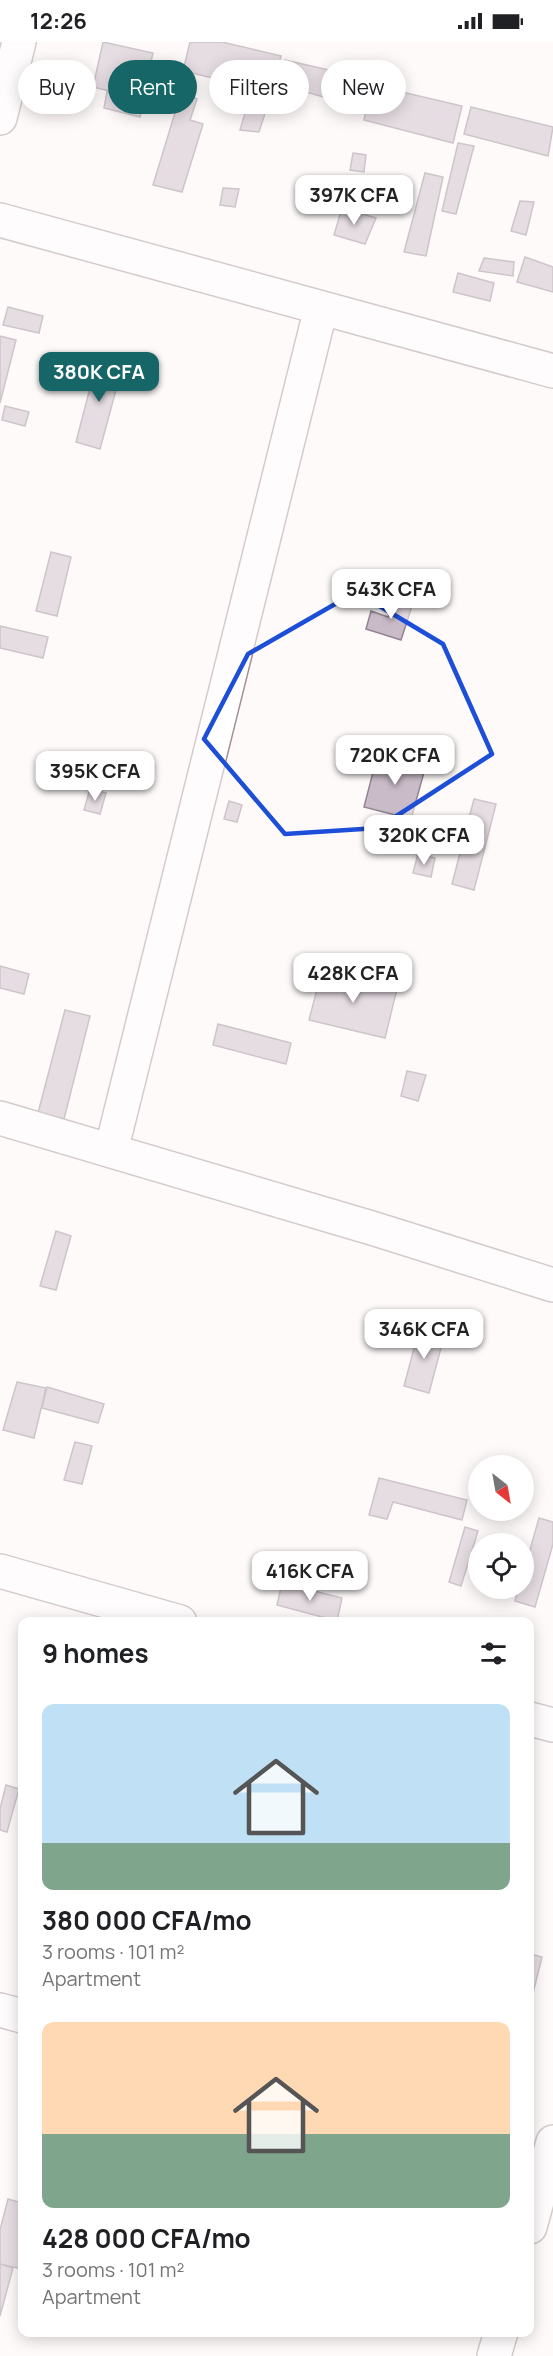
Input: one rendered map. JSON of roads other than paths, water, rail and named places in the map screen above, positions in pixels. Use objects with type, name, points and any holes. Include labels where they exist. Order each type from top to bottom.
[{"type":"street","points":[[0,118],[19,42]]},
{"type":"street","points":[[0,220],[553,371]]},
{"type":"street","points":[[111,1150],[321,308]]},
{"type":"street","points":[[0,1118],[375,1229],[553,1285]]},
{"type":"street","points":[[0,1571],[162,1617]]},
{"type":"street","points":[[534,1720],[553,1725]]},
{"type":"street","points":[[0,2010],[18,2015]]},
{"type":"street","points":[[534,2209],[546,2154]]},
{"type":"street","points":[[494,2356],[500,2337]]}]
